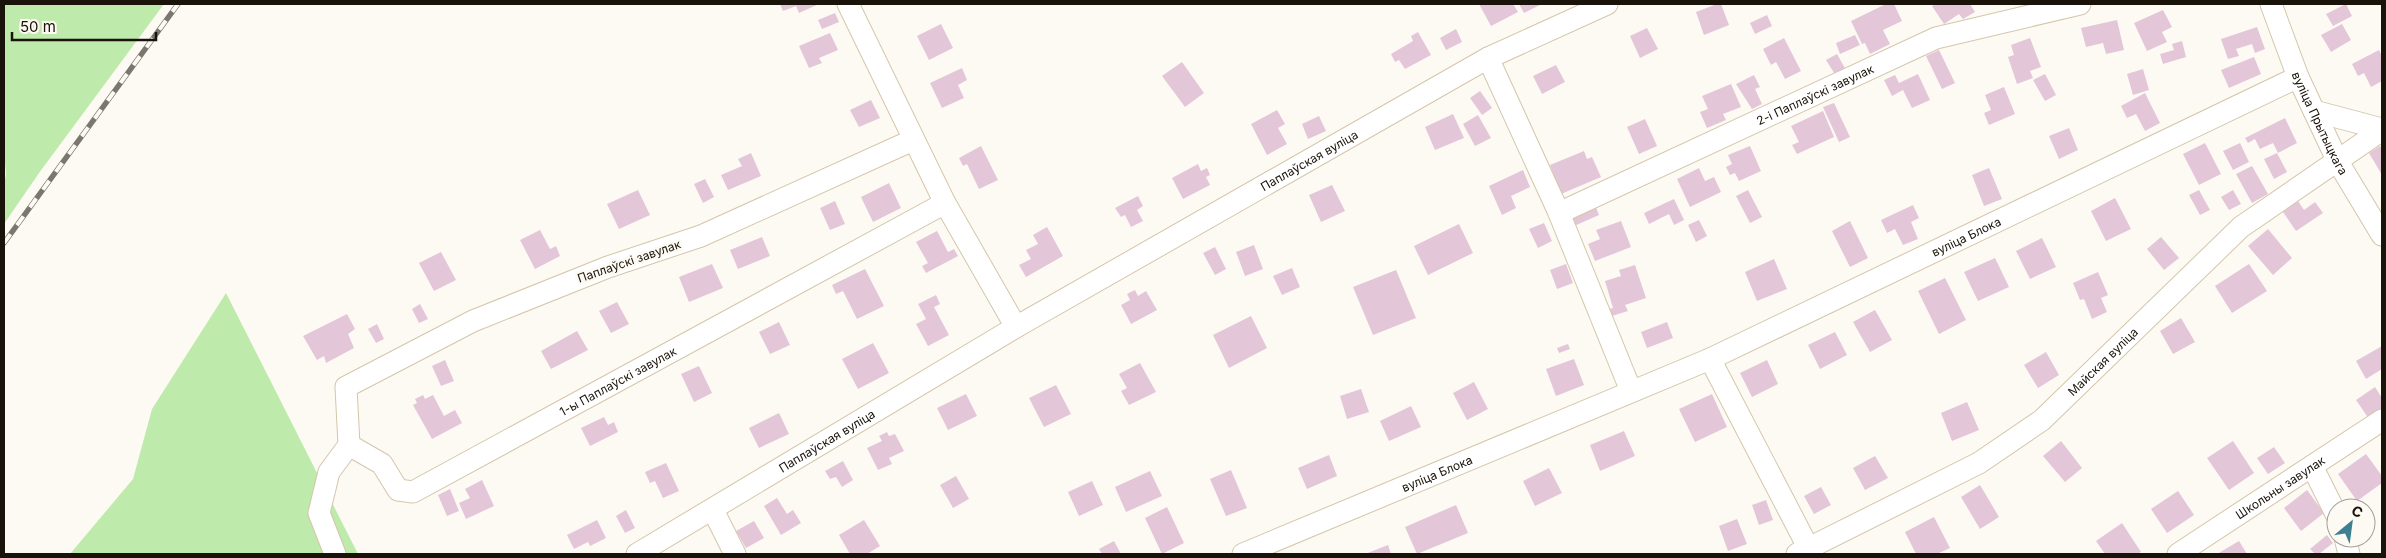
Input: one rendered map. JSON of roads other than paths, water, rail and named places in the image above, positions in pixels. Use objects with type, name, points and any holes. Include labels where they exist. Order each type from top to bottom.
[{"type":"street","points":[[848,4],[945,203],[1016,326]]},
{"type":"street","name":"Паплаўская вуліца","points":[[637,554],[1016,326],[1488,58],[1608,4]]},
{"type":"street","name":"2-і Паплаўскі завулак","points":[[1559,212],[1936,38],[2080,4]]},
{"type":"street","name":"вуліца Прытыцкага","points":[[2271,4],[2298,77],[2338,162],[2382,235]]},
{"type":"street","points":[[1488,58],[1559,212],[1632,391]]},
{"type":"street","name":"вуліца Блока","points":[[1243,554],[1710,359],[2298,77]]},
{"type":"street","points":[[2314,110],[2382,130]]},
{"type":"street","name":"Майская вуліца","points":[[1803,552],[1979,463],[2042,420],[2240,227],[2338,162],[2382,130]]},
{"type":"street","name":"Паплаўскі завулак","points":[[349,445],[346,387],[473,321],[608,267],[701,236],[913,140]]},
{"type":"street","name":"1-ы Паплаўскі завулак","points":[[349,445],[382,464],[398,490],[413,492],[945,203]]},
{"type":"street","points":[[1710,359],[1803,552]]},
{"type":"street","name":"Школьны завулак","points":[[2178,554],[2382,420]]},
{"type":"street","points":[[335,554],[319,513],[329,472],[349,445]]},
{"type":"street","points":[[2312,466],[2328,498]]},
{"type":"street","points":[[713,510],[735,554]]},
{"type":"railway","points":[[4,243],[178,4]]}]
